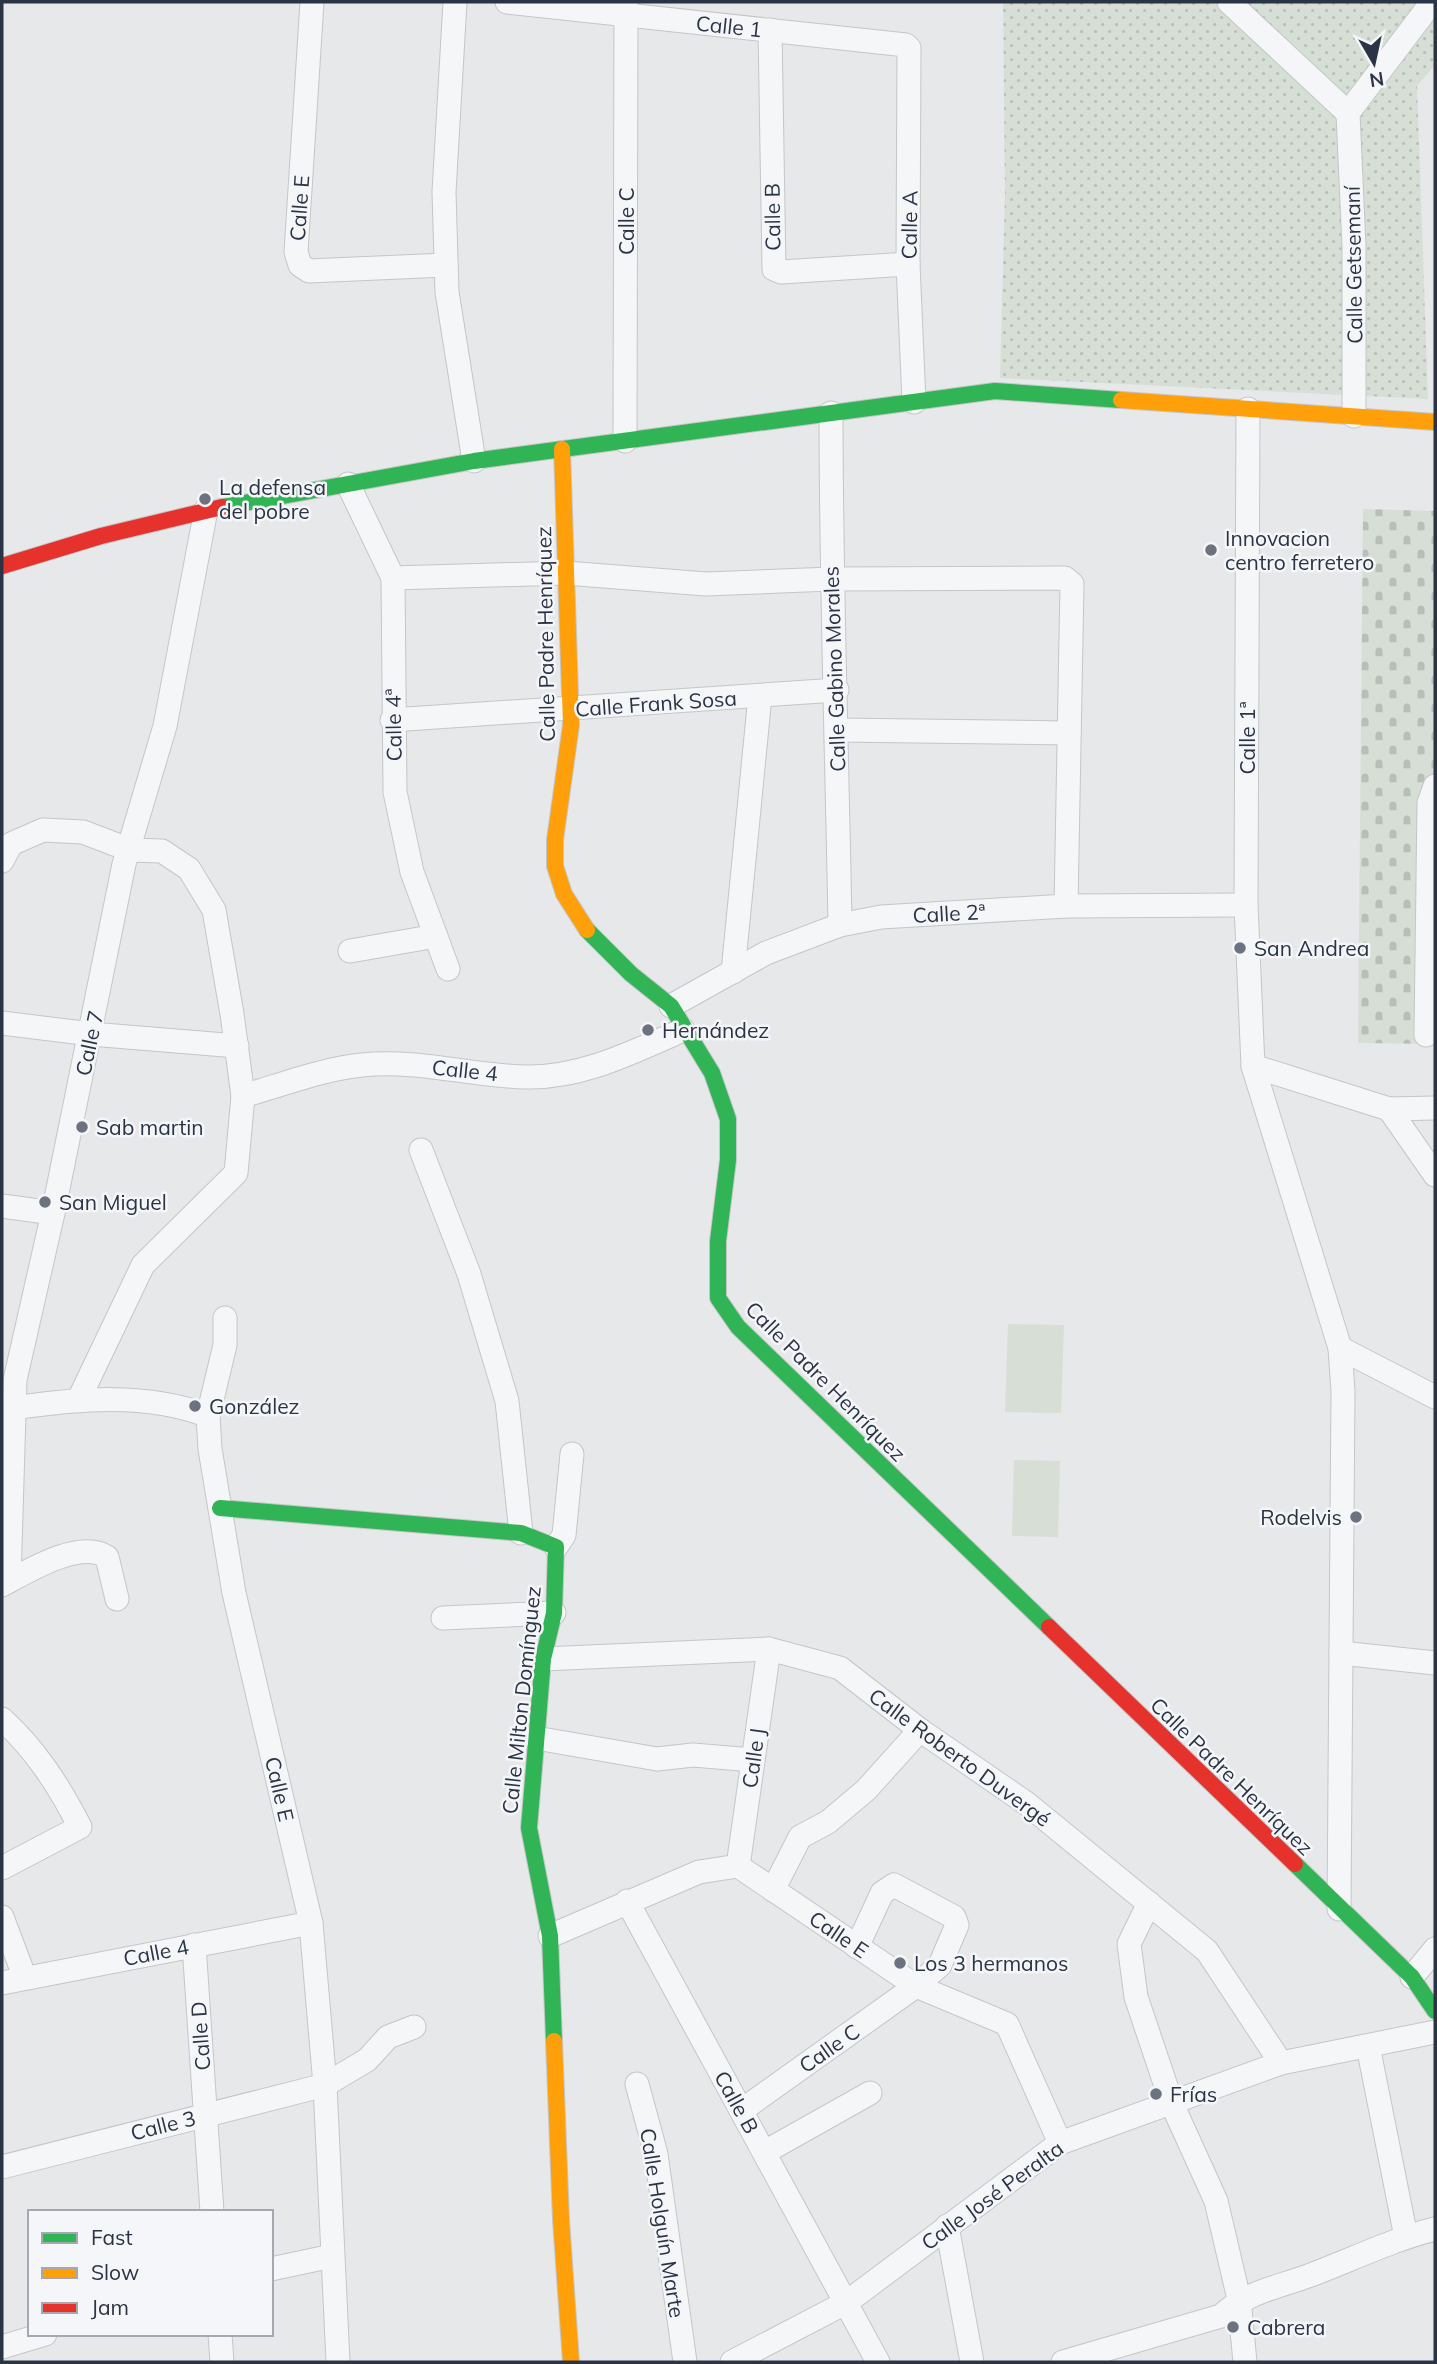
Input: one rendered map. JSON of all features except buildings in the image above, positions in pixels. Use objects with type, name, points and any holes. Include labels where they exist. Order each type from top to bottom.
[{"type":"street","name":"Calle E","points":[[312,2],[296,253],[300,265],[309,271],[446,265]]},
{"type":"street","points":[[455,2],[444,192],[447,292],[474,461]]},
{"type":"street","name":"Calle 1","points":[[507,2],[626,8],[770,30],[906,45],[909,48]]},
{"type":"street","points":[[1229,2],[1348,113],[1432,2]]},
{"type":"street","name":"Calle C","points":[[625,441],[626,8]]},
{"type":"street","name":"Calle B","points":[[770,30],[774,269],[781,272],[908,264]]},
{"type":"street","name":"Calle A","points":[[909,48],[908,264],[914,402]]},
{"type":"street","name":"Calle Getsemaní","points":[[1348,113],[1354,247],[1354,416]]},
{"type":"street","points":[[2,566],[101,536],[206,510],[474,461],[995,391],[1435,422]]},
{"type":"street","name":"Calle 1ª","points":[[1248,409],[1246,905],[1253,1066],[1340,1348],[1343,1391],[1339,1909]]},
{"type":"street","name":"Calle Gabino Morales","points":[[831,413],[831,579],[837,690],[840,925]]},
{"type":"street","name":"Calle Padre Henríquez","points":[[562,449],[571,709],[555,840],[555,866],[564,894],[581,924],[631,974],[671,1006],[683,1030],[712,1073],[729,1119],[728,1160],[718,1241],[718,1298],[738,1327],[1412,1977],[1435,2011]]},
{"type":"street","name":"Calle 4ª","points":[[348,484],[393,578],[392,720],[395,792],[412,872],[448,969]]},
{"type":"street","name":"Calle 7","points":[[5,1583],[15,1380],[91,1034],[124,864],[165,726],[206,510]]},
{"type":"street","points":[[393,578],[566,573],[706,584],[831,579],[1070,580],[1066,906]]},
{"type":"street","name":"Calle Frank Sosa","points":[[392,720],[837,690]]},
{"type":"street","points":[[733,972],[760,696]]},
{"type":"street","points":[[837,730],[1069,733]]},
{"type":"street","points":[[1426,1035],[1429,803],[1435,786]]},
{"type":"street","points":[[2,861],[10,844],[43,830],[83,832],[130,850],[162,851],[189,869],[214,910],[237,1046],[243,1096],[236,1173],[143,1265],[79,1399]]},
{"type":"street","name":"Calle 2ª","points":[[671,1006],[766,953],[840,925],[881,917],[1066,906],[1246,905]]},
{"type":"street","points":[[350,951],[436,936]]},
{"type":"street","points":[[2,1023],[91,1034],[237,1046]]},
{"type":"street","name":"Calle 4","points":[[243,1096],[361,1065],[425,1066],[527,1077],[557,1073],[602,1065],[683,1030]]},
{"type":"street","points":[[1253,1066],[1389,1109],[1435,1108]]},
{"type":"street","points":[[1389,1109],[1435,1175]]},
{"type":"street","points":[[421,1150],[469,1274],[507,1401],[521,1533]]},
{"type":"street","points":[[2,1206],[53,1213]]},
{"type":"street","points":[[14,1408],[79,1399],[176,1406],[208,1416],[225,1345],[225,1318]]},
{"type":"street","points":[[1340,1348],[1435,1397]]},
{"type":"street","name":"Calle E","points":[[208,1416],[234,1593],[312,1923],[325,2085],[338,2362]]},
{"type":"street","points":[[220,1508],[521,1533],[556,1547],[564,1535],[572,1454]]},
{"type":"street","name":"Calle Milton Domínguez","points":[[556,1547],[554,1613],[543,1659],[529,1828],[550,1936],[561,2220],[571,2362]]},
{"type":"street","points":[[5,1583],[76,1551],[95,1549],[107,1557],[117,1599]]},
{"type":"street","points":[[443,1619],[554,1613]]},
{"type":"street","name":"Calle Roberto Duvergé","points":[[543,1659],[769,1649],[840,1668],[919,1730],[1026,1803],[1207,1951],[1281,2063]]},
{"type":"street","name":"Calle J","points":[[738,1866],[769,1649]]},
{"type":"street","points":[[1341,1653],[1435,1663]]},
{"type":"street","points":[[2,1719],[23,1738],[60,1788],[80,1827],[2,1868]]},
{"type":"street","points":[[773,1890],[800,1837],[828,1822],[866,1790],[919,1730]]},
{"type":"street","points":[[536,1738],[657,1759],[693,1755],[753,1760]]},
{"type":"street","name":"Calle E","points":[[738,1866],[916,1986],[1007,2024],[1060,2143]]},
{"type":"street","points":[[550,1936],[699,1872],[738,1866]]},
{"type":"street","name":"Calle C","points":[[742,2110],[916,1986],[940,1965],[955,1933],[954,1917],[894,1885],[887,1888],[857,1947]]},
{"type":"street","name":"Calle B","points":[[627,1901],[848,2302],[878,2362]]},
{"type":"street","points":[[1149,1903],[1129,1944],[1136,1997],[1172,2104],[1216,2201],[1239,2299],[1245,2362]]},
{"type":"street","points":[[2,1917],[25,1978]]},
{"type":"street","name":"Calle 4","points":[[2,1983],[312,1923]]},
{"type":"street","name":"Calle D","points":[[194,1945],[212,2210]]},
{"type":"street","points":[[1412,1977],[1435,1949]]},
{"type":"street","name":"Calle 3","points":[[2,2167],[325,2085],[367,2060],[388,2036],[414,2027]]},
{"type":"street","name":"Calle José Peralta","points":[[732,2362],[848,2302],[1060,2143],[1281,2063],[1435,2032]]},
{"type":"street","points":[[1368,2046],[1406,2237]]},
{"type":"street","name":"Calle Holguín Marte","points":[[637,2084],[656,2154],[685,2362]]},
{"type":"street","points":[[765,2152],[870,2093]]},
{"type":"street","points":[[947,2226],[972,2362]]},
{"type":"street","points":[[1063,2362],[1221,2316],[1239,2299],[1307,2276],[1406,2237],[1435,2229]]},
{"type":"street","points":[[273,2269],[332,2256]]},
{"type":"street","points":[[2,2347],[38,2336]]},
{"type":"street","points":[[220,2336],[222,2362]]},
{"type":"green space","points":[[1003,2],[1435,2],[1435,65],[1417,86],[1428,399],[1000,378],[1005,194]]},
{"type":"green space","points":[[1363,509],[1435,511],[1435,1044],[1358,1043]]},
{"type":"green space","points":[[1008,1324],[1064,1325],[1061,1413],[1005,1412]]},
{"type":"green space","points":[[1014,1460],[1060,1461],[1058,1537],[1012,1536]]},
{"type":"traffic: fast","points":[[222,507],[474,461],[995,391],[1121,400]]},
{"type":"traffic: fast","points":[[587,930],[631,974],[671,1006],[712,1073],[728,1119],[728,1160],[718,1241],[718,1298],[738,1327],[1049,1627]]},
{"type":"traffic: fast","points":[[220,1508],[521,1533],[556,1547],[554,1613],[543,1659],[529,1828],[550,1936],[554,2041]]},
{"type":"traffic: fast","points":[[1295,1864],[1412,1977],[1435,2011]]},
{"type":"traffic: slow","points":[[1121,400],[1435,422]]},
{"type":"traffic: slow","points":[[562,449],[571,725],[555,840],[555,866],[564,894],[587,930]]},
{"type":"traffic: slow","points":[[554,2041],[561,2220],[571,2362]]},
{"type":"traffic: jam","points":[[2,566],[101,536],[222,507]]},
{"type":"traffic: jam","points":[[1049,1627],[1295,1864]]},
{"type":"place","name":"La defensa del pobre","points":[[205,499]]},
{"type":"place","name":"Innovacion centro ferretero","points":[[1211,550]]},
{"type":"place","name":"San Andrea","points":[[1240,948]]},
{"type":"place","name":"Hernández","points":[[648,1030]]},
{"type":"place","name":"Sab martin","points":[[82,1127]]},
{"type":"place","name":"San Miguel","points":[[45,1202]]},
{"type":"place","name":"González","points":[[195,1406]]},
{"type":"place","name":"Rodelvis","points":[[1356,1517]]},
{"type":"place","name":"Los 3 hermanos","points":[[900,1963]]},
{"type":"place","name":"Frías","points":[[1156,2094]]},
{"type":"place","name":"Cabrera","points":[[1233,2327]]}]
